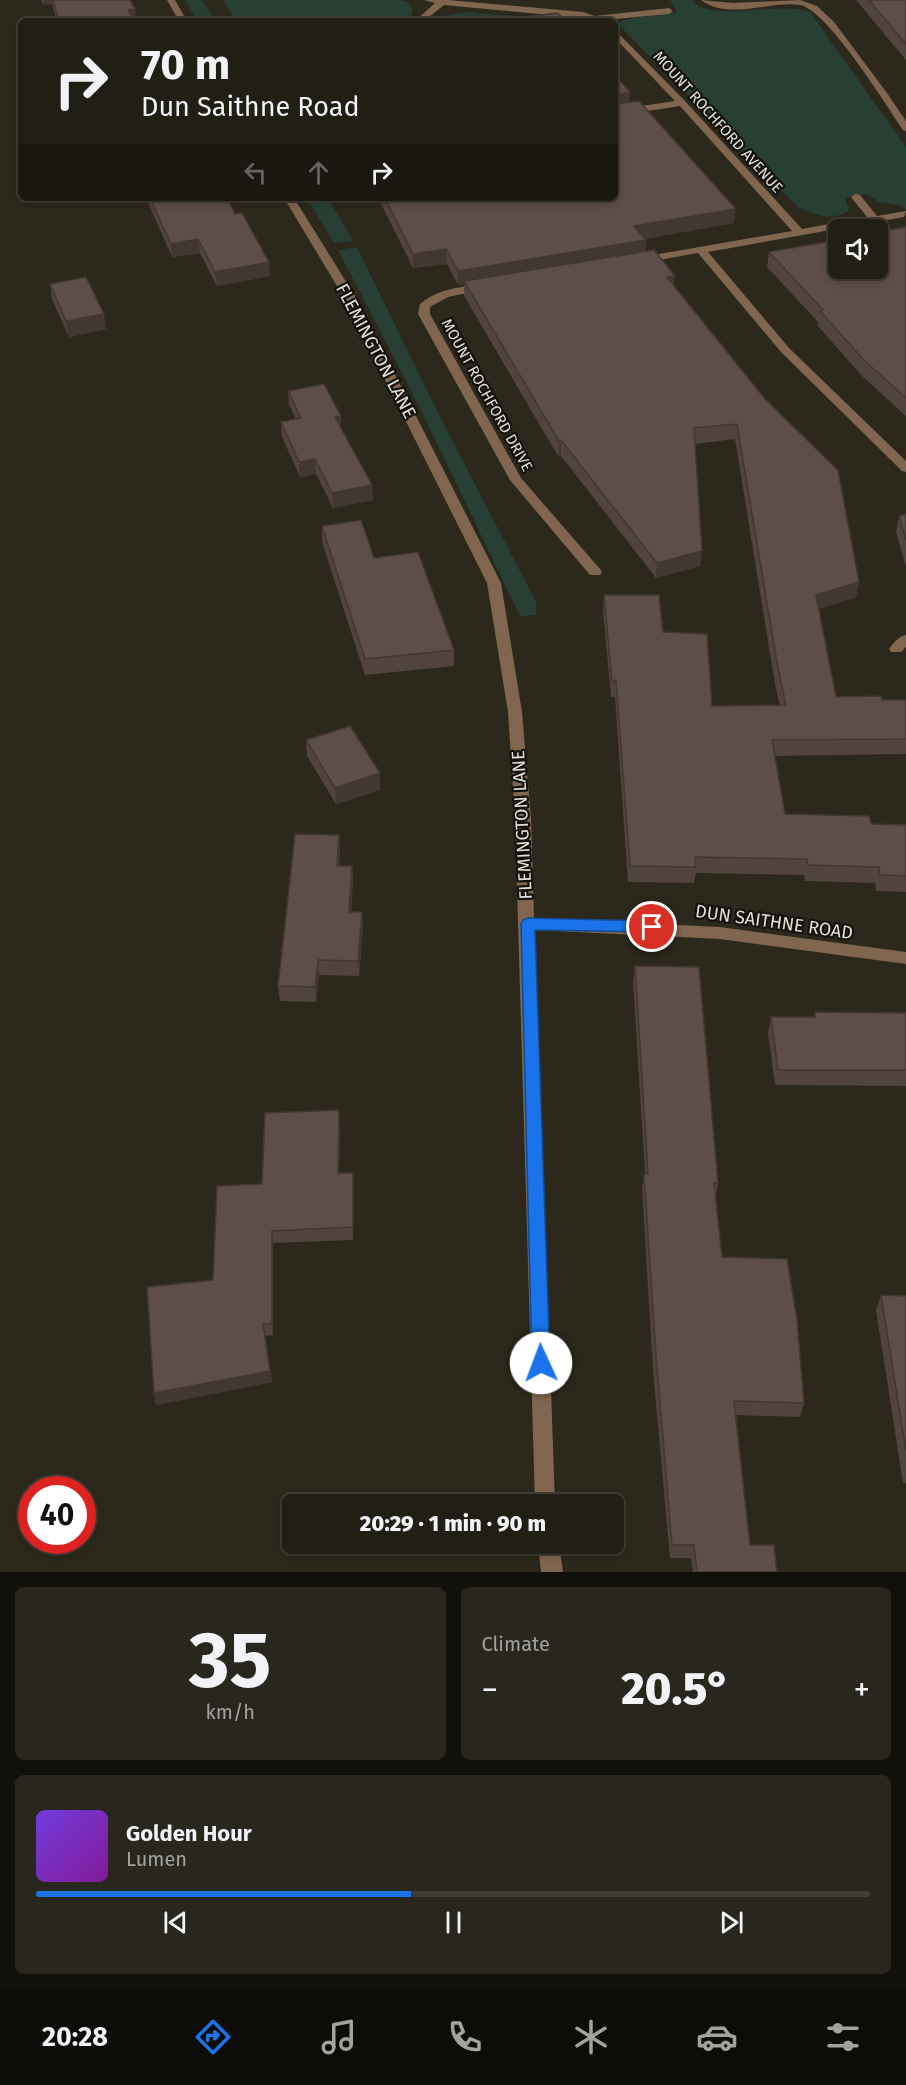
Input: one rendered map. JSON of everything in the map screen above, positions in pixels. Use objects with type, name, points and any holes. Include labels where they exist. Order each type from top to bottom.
[{"type":"street","points":[[171,0],[181,18]]},
{"type":"street","points":[[428,0],[591,18]]},
{"type":"street","points":[[705,0],[719,4],[800,2],[812,6],[823,15],[849,47],[906,128]]},
{"type":"street","points":[[423,18],[442,2]]},
{"type":"street","points":[[608,18],[669,10]]},
{"type":"street","name":"MOUNT ROCHFORD AVENUE","points":[[618,36],[798,231]]},
{"type":"street","points":[[618,113],[682,103]]},
{"type":"street","points":[[856,197],[874,219],[904,214]]},
{"type":"street","name":"FLEMINGTON LANE","points":[[291,201],[350,296],[494,583],[515,712],[528,924],[545,1494]]},
{"type":"street","points":[[632,262],[828,226]]},
{"type":"street","points":[[702,250],[785,350],[906,468]]},
{"type":"street","name":"MOUNT ROCHFORD DRIVE","points":[[491,285],[444,293],[424,306],[424,314],[516,480],[595,572]]},
{"type":"street","name":"DUN SAITHNE ROAD","points":[[528,924],[652,927],[749,936],[848,952],[906,958]]},
{"type":"street","points":[[550,1554],[552,1572]]},
{"type":"green space","points":[[185,0],[201,0],[214,18],[196,18]]},
{"type":"green space","points":[[223,0],[398,0],[407,2],[412,8],[412,14],[406,18],[234,18]]},
{"type":"green space","points":[[670,0],[692,0],[701,7],[714,10],[781,8],[810,12],[906,147],[906,210],[902,206],[879,202],[866,194],[845,198],[849,210],[837,216],[824,216],[798,207],[619,23],[623,20],[677,12]]},
{"type":"green space","points":[[464,12],[545,18],[440,18]]},
{"type":"green space","points":[[309,201],[330,201],[353,241],[334,243]]},
{"type":"green space","points":[[357,247],[436,409],[536,602],[536,615],[520,616],[419,406],[338,250]]},
{"type":"building","points":[[53,0],[130,0],[135,9],[128,10],[132,18],[58,18]]},
{"type":"building","points":[[869,0],[906,0],[906,44],[901,38]]},
{"type":"building","points":[[558,13],[562,18],[517,18]]},
{"type":"building","points":[[618,78],[630,92],[618,94]]},
{"type":"building","points":[[639,101],[736,209],[634,226],[646,240],[458,271],[446,249],[413,254],[386,201],[618,201],[618,104]]},
{"type":"building","points":[[151,201],[228,201],[235,214],[242,213],[269,262],[215,272],[198,239],[171,244]]},
{"type":"building","points":[[906,227],[906,398],[864,360],[820,311],[823,310],[769,252],[828,242],[828,279],[888,279],[888,230]]},
{"type":"building","points":[[654,250],[675,276],[667,277],[765,399],[838,470],[859,582],[816,595],[836,697],[881,696],[882,700],[906,700],[906,739],[772,740],[785,814],[869,816],[871,824],[906,825],[906,876],[880,875],[879,867],[808,865],[807,859],[695,857],[696,867],[630,866],[616,681],[612,681],[604,595],[659,595],[663,632],[707,634],[712,706],[786,705],[737,424],[694,428],[702,551],[657,563],[561,440],[559,441],[464,281]]},
{"type":"building","points":[[86,277],[104,314],[66,321],[50,284]]},
{"type":"building","points":[[324,384],[341,416],[335,417],[372,485],[332,493],[315,459],[299,462],[281,422],[301,418],[288,391]]},
{"type":"building","points":[[906,514],[906,540],[899,516]]},
{"type":"building","points":[[361,520],[374,558],[418,552],[454,650],[365,659],[322,526]]},
{"type":"building","points":[[350,726],[380,773],[335,788],[306,740]]},
{"type":"building","points":[[295,834],[339,835],[337,866],[352,866],[349,912],[362,912],[358,961],[318,960],[315,987],[278,986]]},
{"type":"building","points":[[635,966],[699,967],[718,1183],[714,1183],[722,1257],[787,1259],[797,1320],[804,1403],[734,1401],[750,1545],[774,1545],[777,1572],[697,1572],[694,1545],[672,1545],[644,1174],[648,1174]]},
{"type":"building","points":[[815,1012],[906,1013],[906,1070],[778,1070],[771,1017],[815,1017]]},
{"type":"building","points":[[339,1110],[338,1173],[353,1173],[353,1227],[272,1231],[272,1324],[263,1324],[270,1371],[154,1393],[147,1287],[213,1280],[217,1186],[262,1184],[265,1113]]},
{"type":"building","points":[[881,1295],[906,1296],[906,1451]]},
{"type":"route","points":[[541,1363],[528,924],[652,927]]}]
